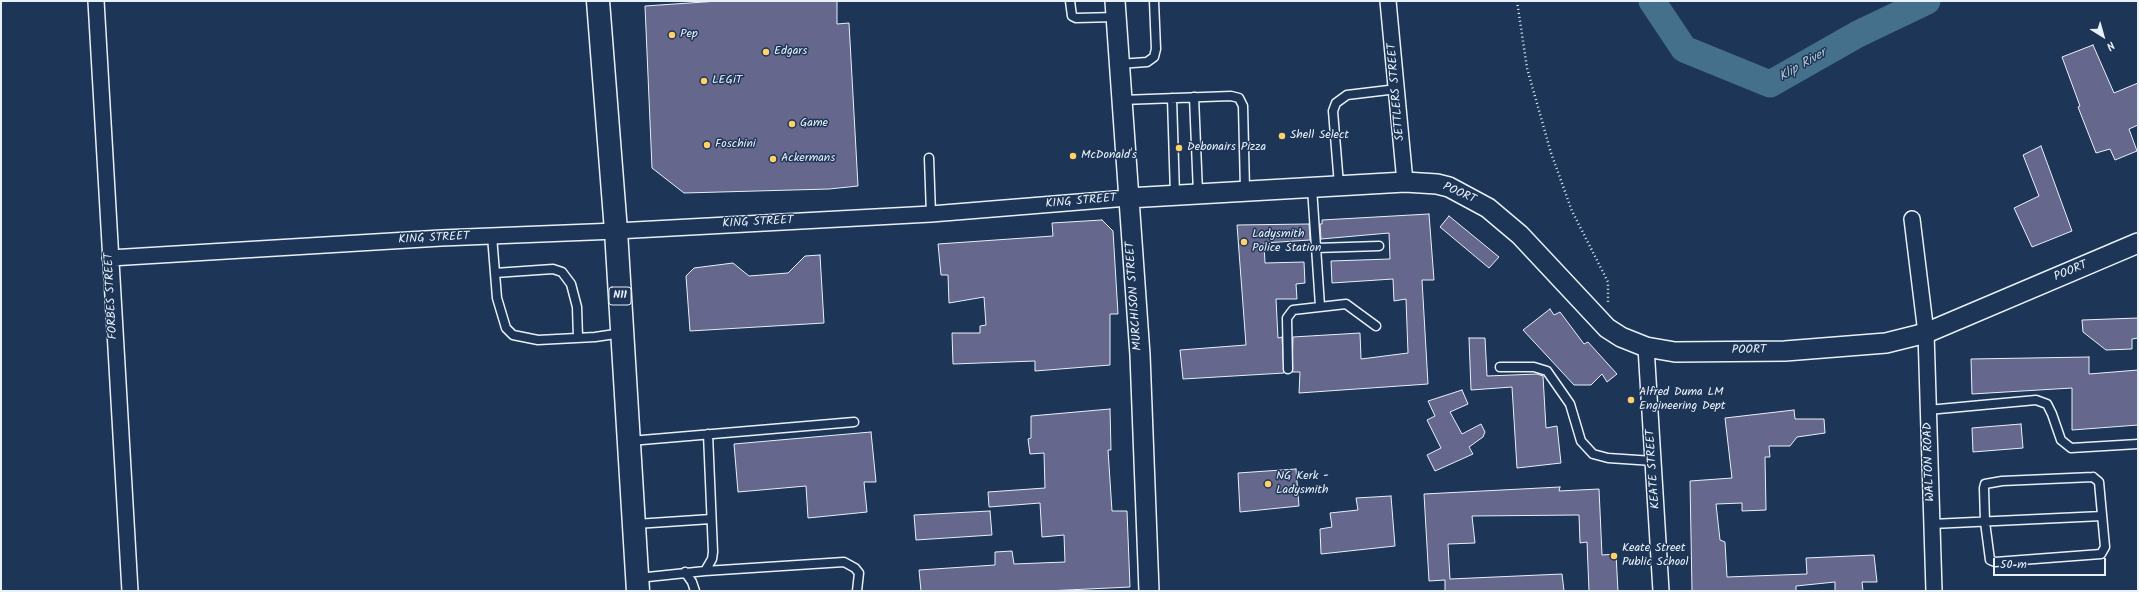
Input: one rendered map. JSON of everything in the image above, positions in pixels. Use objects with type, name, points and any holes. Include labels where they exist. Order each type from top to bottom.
[{"type":"highway","name":"N11","points":[[598,1],[623,333],[638,584]]},
{"type":"street","name":"FORBES STREET","points":[[96,1],[130,591]]},
{"type":"street","name":"SETTLERS STREET","points":[[1388,1],[1405,182]]},
{"type":"street","name":"MURCHISON STREET","points":[[1116,9],[1140,355],[1149,591]]},
{"type":"street","name":"KING STREET","points":[[110,258],[492,236],[616,231],[931,214],[1198,193],[1405,182]]},
{"type":"street","name":"POORT","points":[[1405,182],[1431,183],[1449,187],[1488,208],[1520,235],[1607,328],[1621,337],[1646,347],[1675,352],[1785,351],[1870,345],[1926,333],[2136,244]]},
{"type":"street","name":"WALTON ROAD","points":[[1912,219],[1926,333],[1934,591]]},
{"type":"street","name":"KEATE STREET","points":[[1646,347],[1662,591]]},
{"type":"lane","points":[[1070,1],[1072,16],[1076,18],[1116,9]]},
{"type":"lane","points":[[1119,64],[1147,62],[1154,57],[1156,49],[1154,1]]},
{"type":"lane","points":[[1339,185],[1334,111],[1336,103],[1347,95],[1396,89]]},
{"type":"lane","points":[[1122,100],[1232,96],[1240,98],[1243,103],[1245,190]]},
{"type":"lane","points":[[1194,97],[1198,193]]},
{"type":"lane","points":[[1172,98],[1174,195]]},
{"type":"lane","points":[[929,158],[931,214]]},
{"type":"lane","points":[[1312,187],[1320,306]]},
{"type":"lane","points":[[492,236],[497,298],[506,328],[513,335],[538,340],[578,338],[623,333]]},
{"type":"lane","points":[[1316,248],[1379,246]]},
{"type":"lane","points":[[495,272],[553,269],[562,272],[571,284],[577,307],[578,338]]},
{"type":"lane","points":[[1288,369],[1288,315],[1293,310],[1299,308],[1346,304],[1376,326]]},
{"type":"lane","points":[[1500,367],[1538,368],[1549,373],[1570,404],[1581,442],[1593,454],[1608,458],[1653,461]]},
{"type":"lane","points":[[1928,410],[2036,400],[2047,404],[2061,440],[2071,448],[2138,444]]},
{"type":"lane","points":[[630,441],[854,422]]},
{"type":"lane","points":[[705,570],[713,552],[708,434]]},
{"type":"lane","points":[[2093,477],[2099,482],[2105,547],[2101,554],[1995,562],[1990,560],[1988,556],[1985,522],[1984,488],[1988,483],[2093,477]]},
{"type":"lane","points":[[1932,524],[2102,516]]},
{"type":"lane","points":[[634,524],[711,519]]},
{"type":"lane","points":[[638,584],[685,572],[844,562],[851,564],[859,573],[857,591]]},
{"type":"lane","points":[[685,572],[692,582],[695,591]]},
{"type":"path","points":[[1516,1],[1526,68],[1551,153],[1572,211],[1608,282],[1607,328]]},
{"type":"building","points":[[719,1],[837,1],[837,24],[849,23],[858,186],[829,189],[684,193],[652,168],[645,6]]},
{"type":"building","points":[[2093,45],[2114,93],[2138,83],[2138,125],[2129,129],[2137,151],[2115,160],[2110,149],[2096,153],[2078,107],[2080,106],[2062,57]]},
{"type":"building","points":[[2041,146],[2072,231],[2032,247],[2014,208],[2039,196],[2023,155]]},
{"type":"building","points":[[1429,214],[1434,280],[1422,280],[1428,384],[1299,393],[1300,372],[1292,372],[1293,337],[1360,333],[1361,359],[1408,353],[1406,299],[1394,301],[1393,279],[1332,283],[1331,261],[1390,259],[1389,233],[1321,239],[1320,224],[1322,224],[1322,220]]},
{"type":"building","points":[[1449,216],[1499,257],[1489,268],[1440,227]]},
{"type":"building","points":[[1102,220],[1113,231],[1118,314],[1110,314],[1110,365],[1035,371],[1035,361],[953,364],[952,333],[980,333],[980,326],[986,325],[984,297],[949,303],[948,275],[941,275],[938,244],[1053,236],[1052,223]]},
{"type":"building","points":[[1309,224],[1310,240],[1264,243],[1265,263],[1304,262],[1305,283],[1296,284],[1297,299],[1276,299],[1278,338],[1282,337],[1284,373],[1183,379],[1180,350],[1246,345],[1237,225]]},
{"type":"building","points":[[820,255],[824,323],[690,331],[686,276],[694,268],[733,263],[749,276],[788,273],[805,256]]},
{"type":"building","points":[[1550,309],[1554,315],[1560,312],[1584,344],[1588,342],[1617,374],[1607,382],[1602,374],[1591,385],[1574,385],[1523,330]]},
{"type":"building","points":[[2138,318],[2138,338],[2132,339],[2132,349],[2106,350],[2083,332],[2082,320]]},
{"type":"building","points":[[1469,338],[1485,338],[1487,376],[1537,374],[1543,376],[1546,428],[1557,426],[1561,463],[1517,468],[1512,387],[1471,390]]},
{"type":"building","points":[[2089,357],[2089,374],[2138,370],[2138,425],[2072,430],[2072,388],[1972,394],[1971,359]]},
{"type":"building","points":[[1462,390],[1468,404],[1450,412],[1462,434],[1481,424],[1485,432],[1483,437],[1469,447],[1473,454],[1435,471],[1427,455],[1441,448],[1427,420],[1435,416],[1428,401]]},
{"type":"building","points":[[1110,409],[1111,450],[1108,450],[1112,511],[1127,511],[1130,587],[1046,591],[921,591],[919,570],[995,565],[995,552],[1012,551],[1014,564],[1065,562],[1064,535],[1042,537],[1040,503],[989,507],[988,492],[1045,488],[1044,453],[1030,454],[1028,439],[1031,438],[1031,416]]},
{"type":"building","points":[[1794,410],[1795,419],[1824,419],[1825,433],[1797,437],[1790,446],[1769,446],[1770,457],[1765,457],[1766,510],[1742,511],[1742,503],[1716,504],[1720,540],[1725,542],[1727,577],[1807,574],[1806,558],[1874,555],[1877,582],[1862,582],[1863,591],[1835,591],[1835,582],[1796,586],[1796,591],[1692,591],[1690,481],[1732,478],[1725,418]]},
{"type":"building","points":[[2021,424],[2023,448],[1973,452],[1972,428]]},
{"type":"building","points":[[871,432],[876,482],[864,482],[867,512],[808,518],[806,486],[738,492],[734,444]]},
{"type":"building","name":"NG Kerk - Ladysmith","points":[[1296,469],[1299,506],[1240,512],[1238,473]]},
{"type":"building","points":[[1560,487],[1559,491],[1599,489],[1602,555],[1616,554],[1618,591],[1589,591],[1587,542],[1580,543],[1579,515],[1472,516],[1475,543],[1448,544],[1450,579],[1562,574],[1564,591],[1445,591],[1445,580],[1429,581],[1424,494]]},
{"type":"building","points":[[1391,496],[1395,546],[1321,554],[1320,529],[1332,527],[1330,513],[1358,510],[1356,498]]},
{"type":"building","points":[[990,511],[992,535],[916,540],[914,515]]},
{"type":"waterway","name":"Klip River","points":[[1652,1],[1684,49],[1770,84],[1858,34],[1927,1]]},
{"type":"place","name":"Pep","points":[[672,35]]},
{"type":"place","name":"Edgars","points":[[766,52]]},
{"type":"place","name":"LEGiT","points":[[704,81]]},
{"type":"place","name":"Game","points":[[792,124]]},
{"type":"place","name":"Shell Select","points":[[1282,136]]},
{"type":"place","name":"Foschini","points":[[707,145]]},
{"type":"place","name":"Debonairs Pizza","points":[[1179,148]]},
{"type":"place","name":"McDonald's","points":[[1073,156]]},
{"type":"place","name":"Ackermans","points":[[773,159]]},
{"type":"place","name":"Ladysmith Police Station","points":[[1244,242]]},
{"type":"place","name":"Alfred Duma LM Engineering Dept","points":[[1631,400]]},
{"type":"place","name":"NG Kerk - Ladysmith","points":[[1268,484]]},
{"type":"place","name":"Keate Street Public School","points":[[1614,556]]}]
